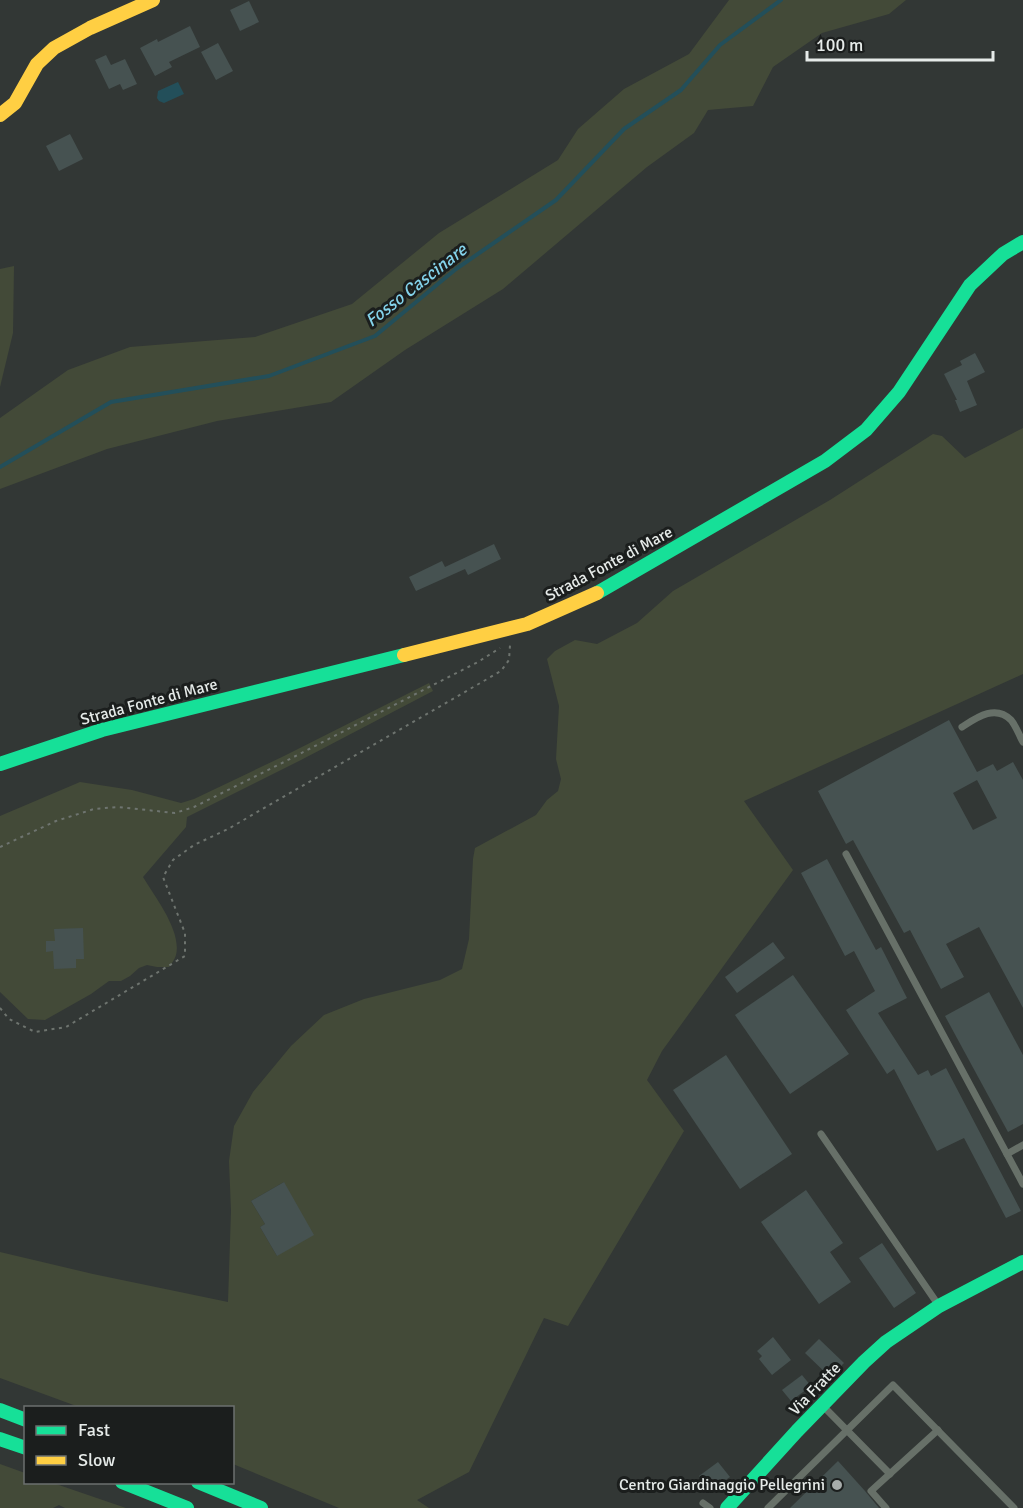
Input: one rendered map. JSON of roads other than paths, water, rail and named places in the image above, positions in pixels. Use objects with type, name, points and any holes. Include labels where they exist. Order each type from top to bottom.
[{"type":"main road","points":[[0,115],[20,99],[32,72],[43,57],[63,41],[131,8],[153,0]]},
{"type":"main road","name":"Strada Fonte di Mare","points":[[0,764],[102,730],[527,624],[597,593],[825,461],[866,430],[899,392],[970,285],[1003,254],[1023,242]]},
{"type":"main road","name":"Via Fratte","points":[[727,1508],[822,1405],[885,1342],[939,1306],[1023,1262]]},
{"type":"main road","points":[[0,1410],[24,1418]]},
{"type":"main road","points":[[0,1439],[24,1447]]},
{"type":"main road","points":[[127,1484],[187,1508]]},
{"type":"main road","points":[[203,1484],[261,1508]]},
{"type":"lane","points":[[962,727],[985,713],[995,712],[1012,721],[1023,742]]},
{"type":"lane","points":[[846,854],[1023,1184]]},
{"type":"lane","points":[[821,1134],[939,1306]]},
{"type":"lane","points":[[1007,1154],[1023,1145]]},
{"type":"lane","points":[[768,1508],[893,1385],[1014,1508]]},
{"type":"lane","points":[[822,1405],[890,1474]]},
{"type":"lane","points":[[886,1508],[871,1491],[938,1430]]},
{"type":"lane","points":[[704,1503],[710,1508]]},
{"type":"water","points":[[178,82],[184,94],[164,103],[159,101],[158,91]]},
{"type":"waterway","name":"Fosso Cascinare","points":[[0,467],[111,402],[269,376],[375,336],[456,269],[556,200],[624,129],[681,90],[720,45],[781,0]]},
{"type":"place","name":"Centro Giardinaggio Pellegrini","points":[[837,1485]]}]
